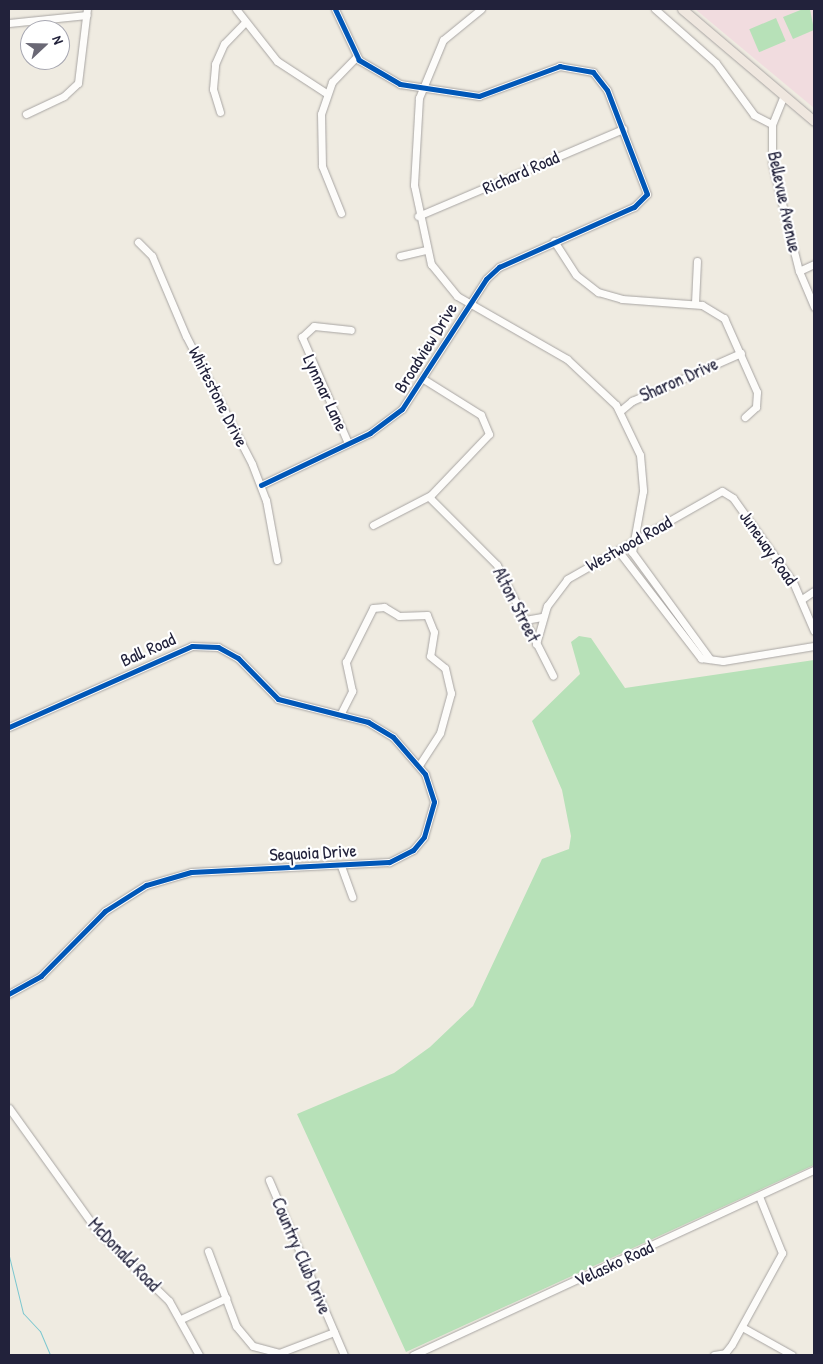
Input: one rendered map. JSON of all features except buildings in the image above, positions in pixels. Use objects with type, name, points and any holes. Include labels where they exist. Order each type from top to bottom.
[{"type":"main road","points":[[682,9],[814,121]]},
{"type":"street","points":[[236,9],[244,23],[277,61],[326,93]]},
{"type":"street","points":[[335,9],[356,57],[383,78],[422,87],[478,96],[560,66],[581,67],[602,82],[623,129]]},
{"type":"street","points":[[481,9],[443,40],[422,87],[413,166],[418,216],[426,250],[438,277],[470,303],[568,359],[620,410],[636,442],[642,478],[631,546],[710,659]]},
{"type":"street","points":[[655,9],[716,63],[754,115],[772,124]]},
{"type":"street","points":[[9,23],[87,12],[78,83],[64,96],[26,114]]},
{"type":"street","points":[[220,112],[213,89],[214,64],[224,44],[244,23]]},
{"type":"street","points":[[341,213],[325,178],[319,150],[326,93],[356,57]]},
{"type":"street","name":"Bellevue Avenue","points":[[784,95],[772,124],[772,163],[799,271],[814,307]]},
{"type":"street","name":"Broadview Drive","points":[[261,485],[348,443],[390,420],[425,380],[470,303],[499,267],[634,207],[644,199],[646,184],[623,129]]},
{"type":"street","name":"Richard Road","points":[[418,216],[623,129]]},
{"type":"street","points":[[554,241],[576,275],[598,292],[622,299],[695,303],[724,318],[741,353],[758,401],[746,416]]},
{"type":"street","name":"Whitestone Drive","points":[[138,242],[152,256],[186,336],[261,485],[278,560]]},
{"type":"street","points":[[400,256],[426,250]]},
{"type":"street","points":[[695,303],[697,261]]},
{"type":"street","points":[[799,271],[814,264]]},
{"type":"street","name":"Lynmar Lane","points":[[348,443],[302,339],[314,326],[351,330]]},
{"type":"street","name":"Sharon Drive","points":[[620,410],[632,400],[741,353]]},
{"type":"street","points":[[373,525],[429,497],[486,439],[486,422],[425,380]]},
{"type":"street","name":"Westwood Road","points":[[536,644],[542,617],[567,579],[620,553],[715,494],[730,494]]},
{"type":"street","name":"Juneway Road","points":[[730,494],[802,599],[814,631]]},
{"type":"street","name":"Alton Street","points":[[429,497],[488,554],[525,620],[553,676]]},
{"type":"street","points":[[620,553],[701,658],[723,661],[814,646]]},
{"type":"street","points":[[802,599],[814,591]]},
{"type":"street","points":[[340,715],[352,691],[346,662],[369,613],[378,606],[399,616],[428,615],[434,632],[430,656],[445,668],[450,696],[440,732],[418,765]]},
{"type":"street","points":[[525,620],[542,617]]},
{"type":"street","name":"Ball Road","points":[[9,726],[199,645],[228,651],[283,702],[340,715],[388,734],[418,765]]},
{"type":"street","name":"Sequoia Drive","points":[[9,994],[60,961],[114,904],[164,878],[191,872],[341,866],[389,862],[417,846],[432,821],[434,802],[418,765]]},
{"type":"street","name":"Sequoia Drive","points":[[341,866],[352,898]]},
{"type":"street","name":"McDonald Road","points":[[9,1108],[98,1232],[160,1291],[181,1319],[199,1355]]},
{"type":"street","name":"Velasko Road","points":[[414,1355],[814,1170]]},
{"type":"street","name":"Country Club Drive","points":[[269,1180],[344,1355]]},
{"type":"street","points":[[714,1355],[725,1353],[742,1327],[782,1253],[759,1196]]},
{"type":"street","name":"Country Club Drive","points":[[208,1251],[241,1334],[261,1350],[289,1351],[334,1332]]},
{"type":"street","points":[[181,1319],[226,1298]]},
{"type":"street","points":[[742,1327],[792,1355]]},
{"type":"shaded area","points":[[695,9],[814,9],[814,108]]},
{"type":"green space","points":[[803,9],[810,9],[814,30],[793,39],[783,17]]},
{"type":"green space","points":[[776,18],[786,41],[759,52],[749,29]]},
{"type":"green space","points":[[579,636],[591,638],[625,688],[814,660],[814,1165],[406,1352],[297,1114],[394,1073],[430,1047],[473,1006],[542,859],[569,849],[571,836],[562,790],[532,721],[580,674],[571,642]]},
{"type":"waterway","points":[[9,1256],[23,1313],[40,1331],[50,1355]]},
{"type":"cycle path","points":[[261,485],[370,433],[402,409],[486,279],[499,267],[634,207],[647,194],[607,90],[593,72],[560,66],[479,96],[400,84],[359,60],[335,9]]},
{"type":"cycle path","points":[[9,727],[192,646],[218,647],[238,658],[278,699],[368,722],[393,737],[425,774],[434,802],[424,837],[413,850],[389,862],[191,872],[146,885],[105,911],[41,976],[9,994]]}]
